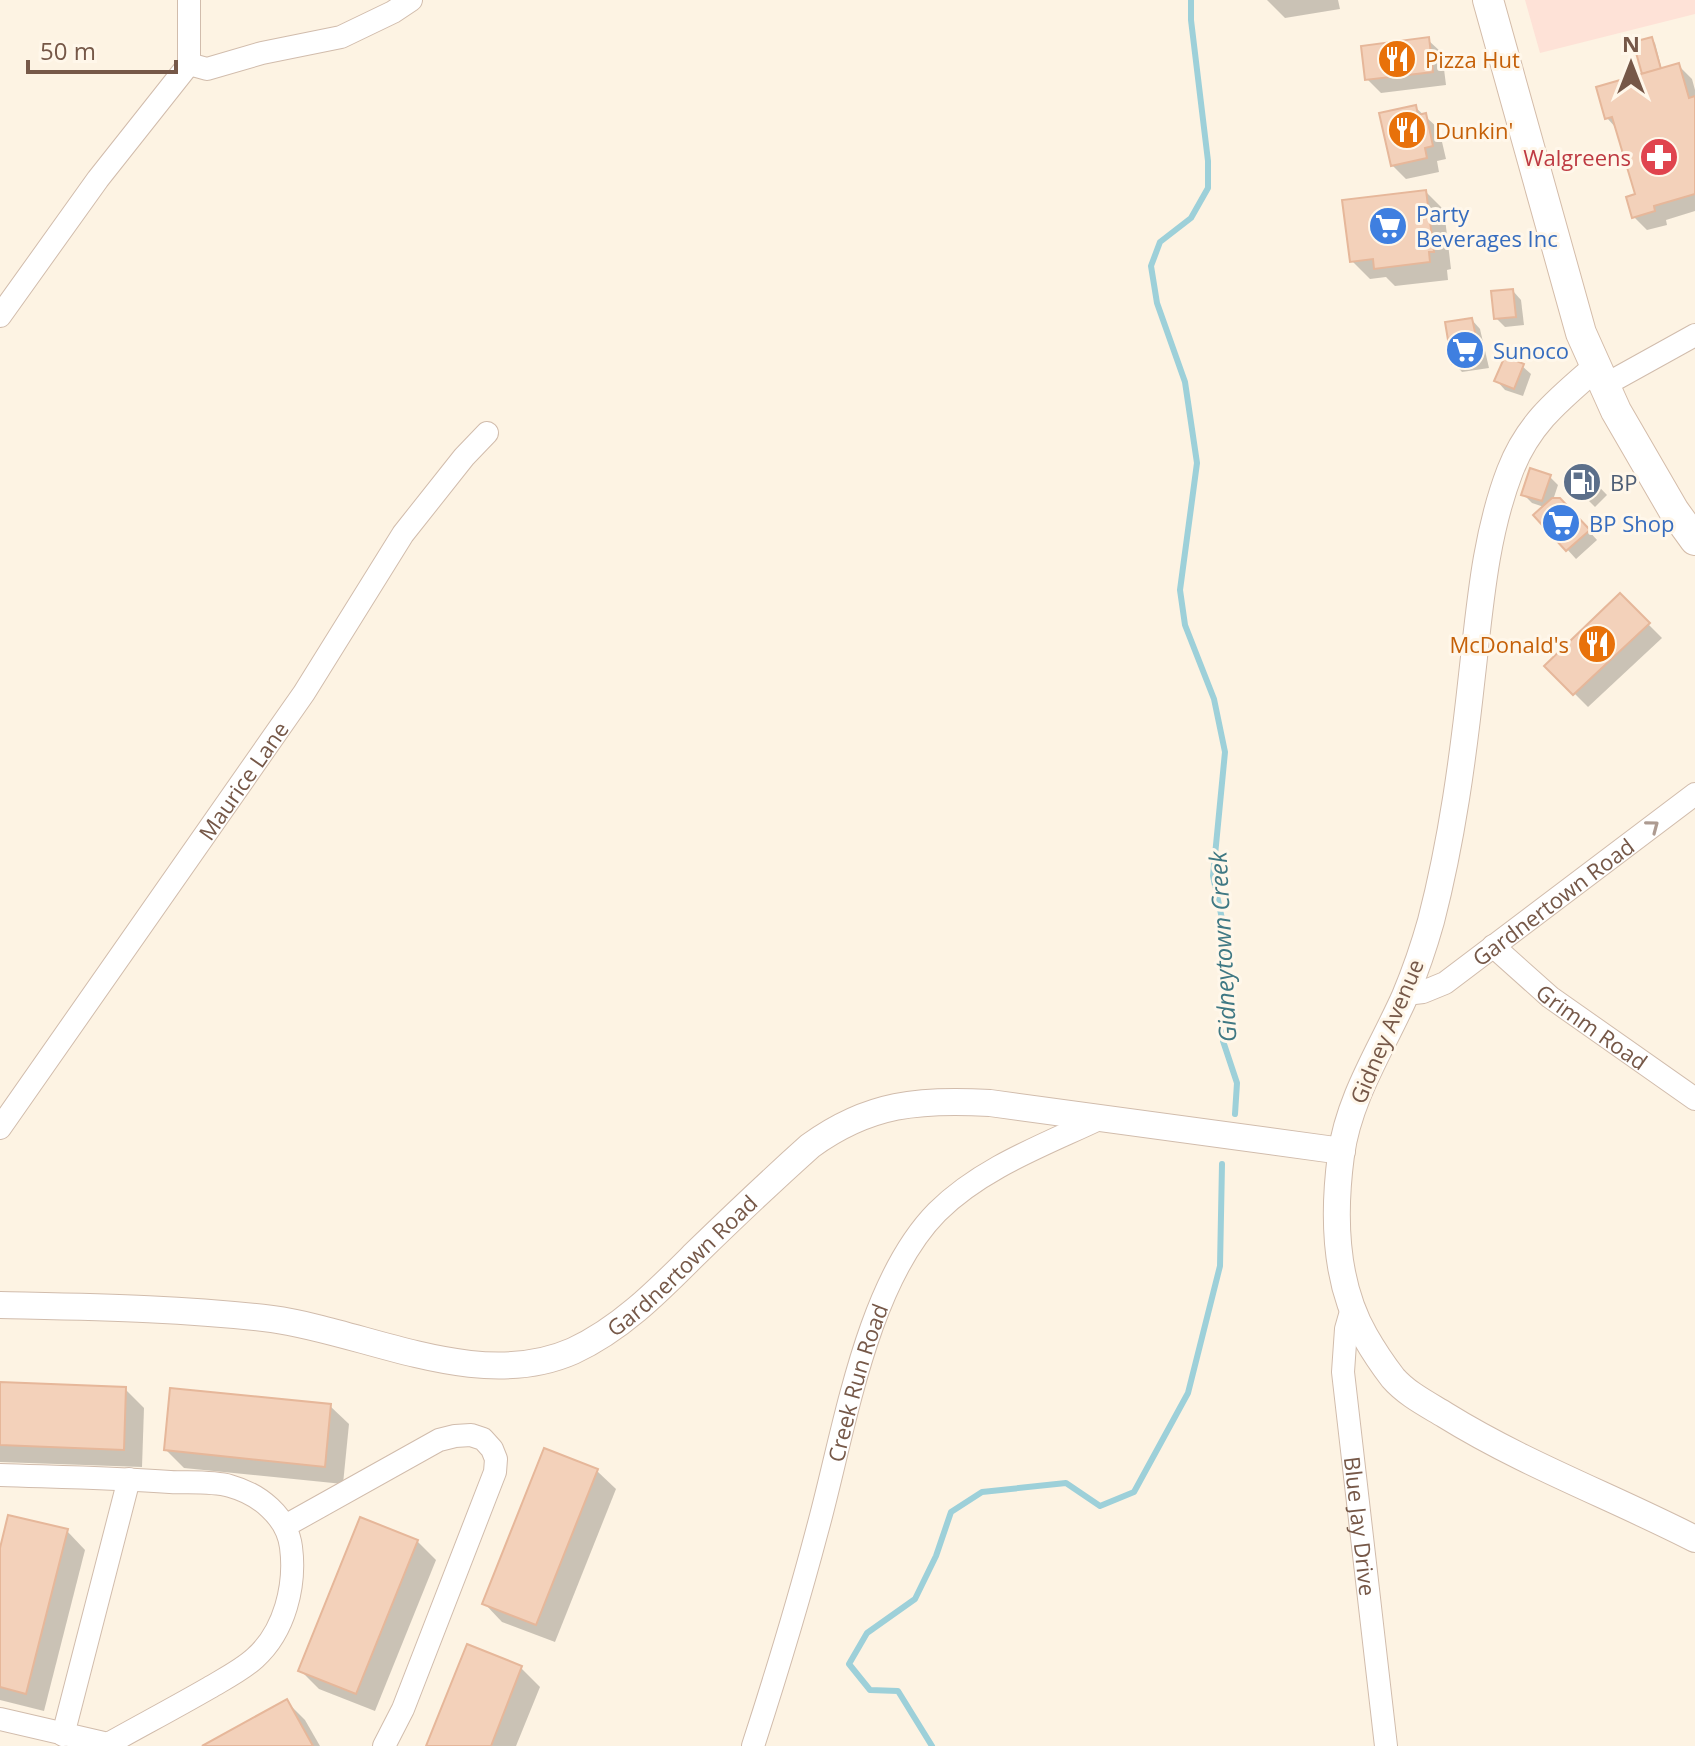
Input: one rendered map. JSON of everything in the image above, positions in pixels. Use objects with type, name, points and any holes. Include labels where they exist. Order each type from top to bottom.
[{"type":"main road","points":[[1488,0],[1581,333],[1599,377],[1674,511],[1695,540]]},
{"type":"street","points":[[0,316],[98,179],[189,64],[189,0]]},
{"type":"street","points":[[189,64],[207,69],[262,53],[341,37],[411,0]]},
{"type":"street","points":[[1599,377],[1695,335]]},
{"type":"street","name":"Gidney Avenue","points":[[1599,377],[1553,404],[1524,439],[1509,474],[1490,536],[1480,592],[1456,807],[1430,923],[1406,994],[1364,1080],[1349,1119],[1336,1201],[1336,1235],[1352,1308],[1364,1335],[1393,1378],[1412,1395],[1478,1436],[1695,1539]]},
{"type":"street","name":"Maurice Lane","points":[[0,1128],[304,693],[403,534],[487,433]]},
{"type":"street","name":"Gardnertown Road","points":[[1406,994],[1423,992],[1445,983],[1695,794]]},
{"type":"street","name":"Grimm Road","points":[[1493,946],[1550,997],[1695,1099]]},
{"type":"street","name":"Gardnertown Road","points":[[0,1305],[135,1309],[274,1319],[456,1362],[496,1366],[524,1364],[573,1351],[642,1306],[772,1180],[833,1129],[902,1105],[939,1100],[990,1103],[1342,1151]]},
{"type":"street","name":"Creek Run Road","points":[[753,1746],[817,1532],[853,1392],[882,1299],[907,1248],[938,1212],[969,1186],[1005,1163],[1099,1119]]},
{"type":"street","name":"Blue Jay Drive","points":[[1352,1308],[1346,1329],[1343,1372],[1386,1746]]},
{"type":"street","points":[[285,1526],[439,1440],[471,1435],[483,1439],[492,1449],[495,1472],[403,1709],[384,1746]]},
{"type":"street","points":[[0,1475],[229,1485],[269,1506],[285,1526],[293,1561],[292,1583],[277,1628],[255,1659],[109,1745],[0,1719]]},
{"type":"street","points":[[63,1735],[129,1479]]},
{"type":"shaded area","points":[[1525,0],[1695,0],[1695,14],[1540,53]]},
{"type":"building","name":"Pizza Hut","points":[[1429,37],[1433,72],[1365,80],[1361,46]]},
{"type":"building","points":[[1652,37],[1661,69],[1642,74],[1633,42]]},
{"type":"building","name":"Walgreens","points":[[1679,63],[1689,98],[1695,96],[1695,194],[1654,206],[1655,211],[1632,218],[1626,197],[1635,194],[1612,117],[1605,119],[1596,87]]},
{"type":"building","name":"Dunkin'","points":[[1416,105],[1418,115],[1426,113],[1433,146],[1425,148],[1427,158],[1391,166],[1379,113]]},
{"type":"building","name":"Party Beverages Inc","points":[[1426,190],[1434,252],[1429,252],[1430,262],[1374,269],[1373,259],[1350,262],[1342,200]]},
{"type":"building","name":"Sunoco","points":[[1513,289],[1516,317],[1494,319],[1491,291]]},
{"type":"building","name":"Sunoco","points":[[1472,318],[1481,360],[1452,364],[1445,322]]},
{"type":"building","name":"Sunoco","points":[[1505,356],[1524,364],[1514,389],[1494,381]]},
{"type":"building","name":"BP","points":[[1580,464],[1600,485],[1585,500],[1564,479]]},
{"type":"building","name":"BP","points":[[1530,468],[1551,475],[1542,501],[1521,495]]},
{"type":"building","name":"BP Shop","points":[[1552,498],[1560,498],[1590,530],[1566,551],[1533,515]]},
{"type":"building","name":"McDonald's","points":[[1620,593],[1650,623],[1573,695],[1544,666]]},
{"type":"building","points":[[0,1382],[126,1387],[124,1450],[0,1445]]},
{"type":"building","points":[[170,1388],[331,1404],[325,1467],[164,1450]]},
{"type":"building","points":[[544,1448],[598,1469],[536,1625],[482,1604]]},
{"type":"building","points":[[8,1515],[68,1529],[26,1694],[0,1687],[0,1548]]},
{"type":"building","points":[[360,1517],[418,1540],[356,1694],[298,1671]]},
{"type":"building","points":[[467,1644],[522,1666],[491,1746],[426,1746]]},
{"type":"building","points":[[287,1699],[313,1746],[202,1746]]},
{"type":"waterway","name":"Gidneytown Creek","points":[[1191,0],[1208,161],[1208,188],[1191,218],[1160,242],[1151,266],[1157,303],[1185,382],[1197,463],[1180,590],[1185,625],[1214,699],[1225,752],[1213,876],[1226,938],[1223,1041],[1237,1083],[1235,1114]]},
{"type":"waterway","name":"Gidneytown Creek","points":[[932,1746],[898,1691],[870,1690],[849,1664],[867,1633],[915,1599],[936,1556],[951,1512],[982,1492],[1066,1483],[1100,1506],[1134,1492],[1188,1393],[1220,1266],[1222,1164]]},
{"type":"place","name":"Pizza Hut","points":[[1397,59]]},
{"type":"place","name":"Dunkin'","points":[[1407,130]]},
{"type":"place","name":"Walgreens","points":[[1659,157]]},
{"type":"place","name":"Party Beverages Inc","points":[[1388,226]]},
{"type":"place","name":"Sunoco","points":[[1465,350]]},
{"type":"place","name":"BP","points":[[1582,482]]},
{"type":"place","name":"BP Shop","points":[[1561,523]]},
{"type":"place","name":"McDonald's","points":[[1597,644]]}]
